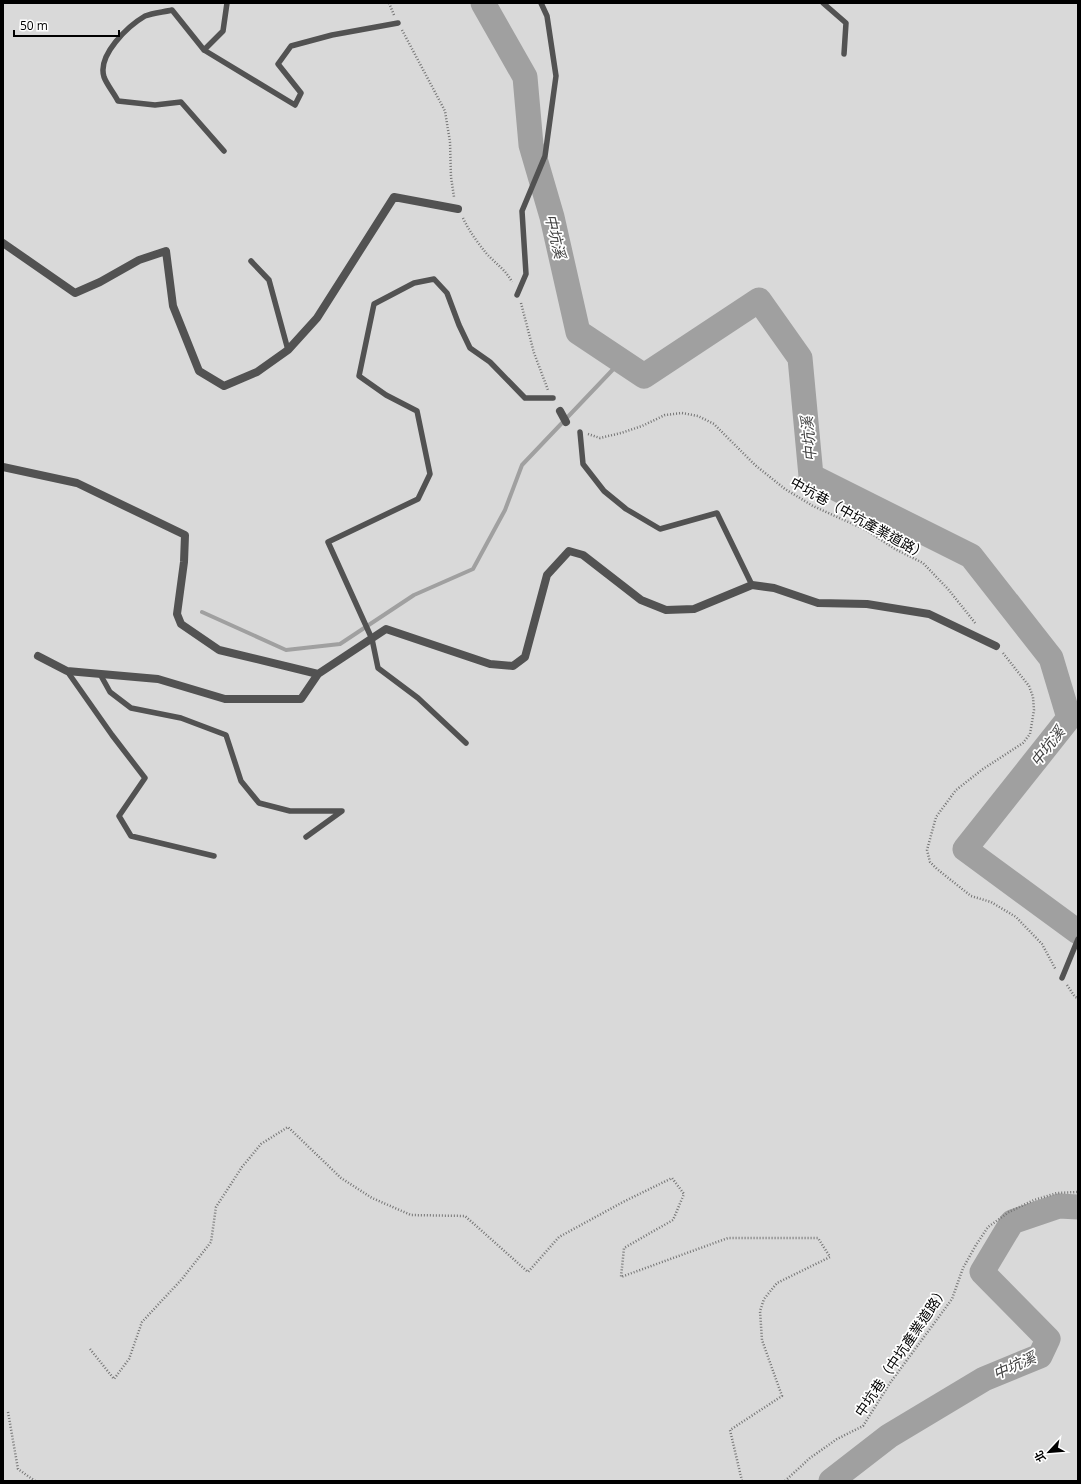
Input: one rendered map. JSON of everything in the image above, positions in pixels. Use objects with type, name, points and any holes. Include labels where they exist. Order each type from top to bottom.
[{"type":"street","points":[[3,243],[75,293],[100,282],[139,260],[166,251],[173,306],[199,371],[224,386],[257,372],[288,350],[317,318],[394,197],[458,209]]},
{"type":"street","points":[[560,411],[566,422]]},
{"type":"street","points":[[3,466],[77,483],[185,535],[184,562],[177,614],[181,624],[219,650],[318,674]]},
{"type":"street","points":[[38,656],[67,671],[158,678],[225,699],[301,699],[318,674],[371,637],[386,629],[490,664],[513,666],[525,657],[547,575],[569,550],[583,555],[641,600],[666,610],[694,609],[752,585],[774,588],[818,603],[867,604],[929,614],[996,646]]},
{"type":"lane","points":[[204,50],[223,31],[227,3]]},
{"type":"lane","points":[[517,295],[526,274],[522,211],[545,156],[556,76],[547,16],[542,3]]},
{"type":"lane","points":[[823,3],[846,23],[844,54]]},
{"type":"lane","points":[[224,152],[181,102],[154,105],[118,101],[104,76],[105,62],[111,46],[125,32],[146,16],[172,10],[204,50],[295,105],[301,93],[278,64],[291,46],[332,35],[398,23]]},
{"type":"lane","points":[[251,261],[269,280],[288,350]]},
{"type":"lane","points":[[466,743],[418,698],[378,668],[371,637],[328,542],[418,498],[430,474],[417,412],[386,395],[359,376],[374,304],[414,283],[434,279],[447,293],[459,325],[470,348],[490,362],[525,398],[553,398]]},
{"type":"lane","points":[[580,432],[584,464],[604,491],[626,509],[660,529],[717,513],[752,585]]},
{"type":"lane","points":[[67,671],[112,735],[145,778],[119,816],[132,836],[214,856]]},
{"type":"lane","points":[[100,674],[110,692],[131,708],[181,718],[226,735],[241,782],[259,804],[290,811],[342,811],[306,837]]},
{"type":"lane","points":[[1062,977],[1078,939]]},
{"type":"path","points":[[389,3],[398,23],[445,110],[450,142],[451,177],[455,202],[467,227],[487,254],[509,276],[522,307],[534,353],[553,398]]},
{"type":"path","name":"中坑巷（中坑產業道路）","points":[[580,432],[600,438],[642,426],[665,415],[682,413],[698,416],[714,424],[755,465],[785,489],[813,506],[866,530],[895,549],[923,563],[948,589],[977,626]]},
{"type":"path","points":[[996,646],[1010,660],[1029,686],[1033,697],[1034,710],[1030,734],[1023,744],[983,769],[956,790],[936,818],[927,850],[930,862],[936,869],[971,896],[991,902],[1016,917],[1042,944],[1075,997],[1078,998]]},
{"type":"path","points":[[90,1349],[114,1379],[129,1359],[142,1322],[182,1279],[211,1242],[216,1207],[242,1167],[262,1144],[288,1127],[341,1178],[372,1198],[411,1216],[465,1216],[528,1272],[559,1237],[623,1202],[672,1178],[684,1194],[673,1220],[624,1248],[621,1277],[728,1238],[818,1238],[830,1257],[777,1283],[764,1299],[760,1311],[762,1340],[782,1396],[730,1430],[742,1481]]},
{"type":"path","name":"中坑巷（中坑產業道路）","points":[[785,1481],[810,1458],[837,1440],[863,1426],[890,1383],[952,1299],[963,1268],[988,1227],[1008,1212],[1034,1200],[1057,1193],[1078,1192]]},
{"type":"path","points":[[8,1412],[18,1469],[35,1481]]},
{"type":"shaded area","points":[[3,3],[1078,3],[1078,1481],[3,1481]]},
{"type":"waterway","name":"中坑溪","points":[[483,3],[525,77],[531,145],[552,217],[578,332],[644,376],[759,300],[800,358],[811,476],[971,556],[1051,658],[1069,718],[965,849],[1078,932]]},
{"type":"waterway","points":[[202,612],[286,650],[340,644],[414,595],[473,569],[505,510],[522,465],[621,361]]},
{"type":"waterway","name":"中坑溪","points":[[831,1481],[889,1436],[984,1379],[1040,1356],[1048,1339],[982,1272],[1012,1222],[1059,1206],[1078,1207]]}]
